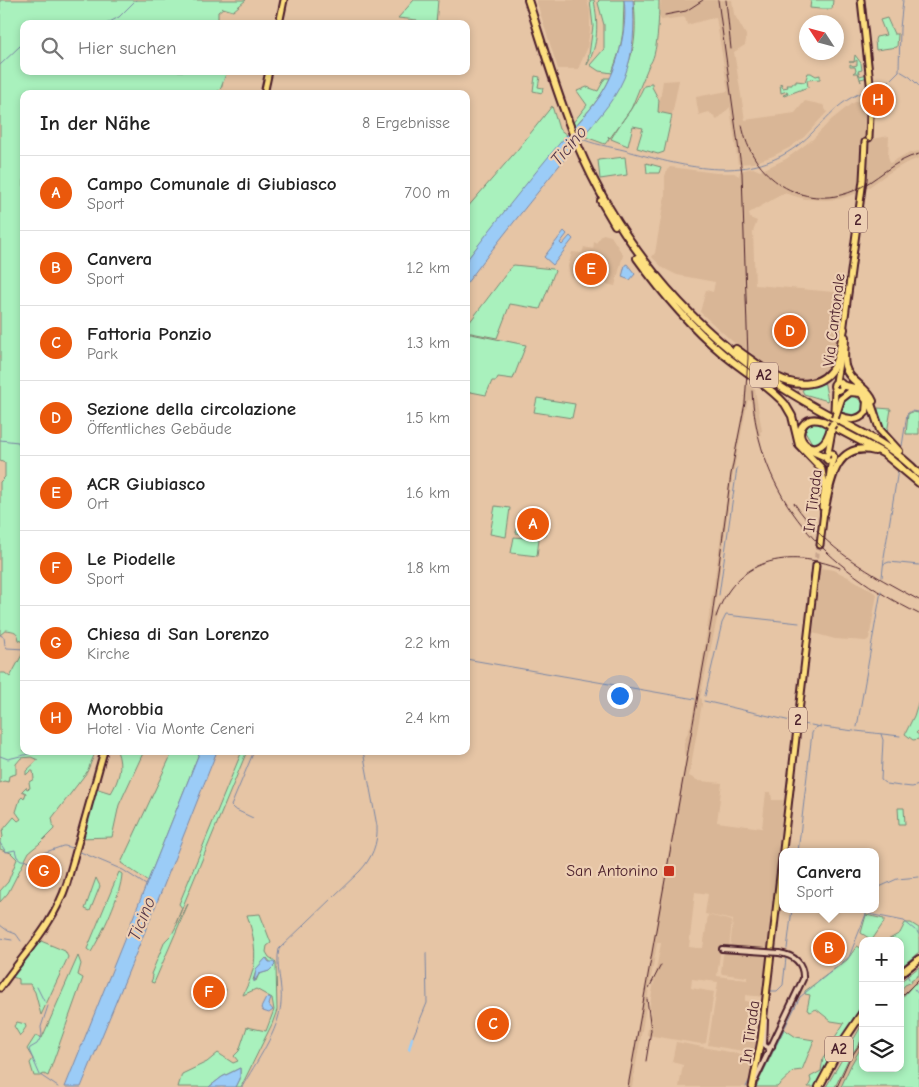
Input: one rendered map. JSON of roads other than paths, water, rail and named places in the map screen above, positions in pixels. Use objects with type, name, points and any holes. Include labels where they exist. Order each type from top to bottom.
[{"type":"highway","name":"A2","points":[[524,0],[545,58]]},
{"type":"highway","name":"A2","points":[[529,0],[557,96],[609,216],[665,295],[694,328],[783,402],[792,416],[800,447],[820,466],[824,474],[825,489]]},
{"type":"highway","name":"A2","points":[[591,178],[634,246],[659,280],[702,325],[738,356],[791,393],[887,447],[919,472]]},
{"type":"highway","name":"A2","points":[[634,246],[666,285],[727,342],[798,393],[845,418],[856,419],[862,417],[867,410],[867,401],[860,393],[848,392],[842,398],[834,420],[827,441],[821,447],[809,447],[801,439],[801,429],[805,423],[812,420],[821,420],[870,445],[919,481]]},
{"type":"highway","name":"A2","points":[[638,258],[680,307],[730,354],[785,393],[885,450],[904,464],[919,481]]},
{"type":"highway","name":"A2","points":[[764,370],[782,380],[797,384],[811,384],[820,380],[828,374],[836,363],[844,332]]},
{"type":"highway","name":"A2","points":[[844,332],[844,360],[850,377],[868,392],[872,400],[878,428],[919,472]]},
{"type":"highway","name":"A2","points":[[839,386],[858,389],[865,393],[870,399],[875,415]]},
{"type":"highway","name":"A2","points":[[796,435],[805,448],[829,457]]},
{"type":"highway","name":"A2","points":[[824,513],[834,474],[838,464],[845,456],[853,451],[863,449],[876,451],[890,458]]},
{"type":"highway","points":[[904,971],[919,959]]},
{"type":"highway","points":[[904,975],[919,963]]},
{"type":"highway","name":"A2","points":[[821,1087],[859,1020]]},
{"type":"main road","points":[[280,20],[284,0]]},
{"type":"main road","name":"Via Cantonale","points":[[819,544],[839,386],[871,92],[861,0]]},
{"type":"main road","points":[[265,90],[268,75]]},
{"type":"main road","name":"In Tirada","points":[[819,544],[829,457]]},
{"type":"main road","name":"2","points":[[784,848],[817,565]]},
{"type":"main road","name":"2","points":[[784,848],[809,634]]},
{"type":"main road","points":[[0,988],[43,932],[62,896],[103,755]]},
{"type":"main road","name":"2","points":[[768,990],[779,894]]},
{"type":"main road","name":"2","points":[[768,990],[779,899]]},
{"type":"main road","points":[[43,932],[44,939]]},
{"type":"main road","name":"In Tirada","points":[[755,1079],[760,1057],[768,990]]},
{"type":"main road","name":"In Tirada","points":[[755,1079],[768,990]]},
{"type":"main road","name":"2","points":[[752,1087],[755,1079]]},
{"type":"street","points":[[725,950],[789,955],[797,960],[803,969],[802,986],[755,1079]]},
{"type":"street","points":[[765,1020],[764,1045],[768,1048],[772,1046]]},
{"type":"water","name":"Ticino","points":[[624,0],[633,0],[634,30],[632,49],[624,78],[614,96],[602,114],[470,279],[470,256],[605,88],[614,69],[621,46],[625,10]]},
{"type":"water","points":[[564,231],[567,234],[560,243],[562,245],[570,236],[573,239],[553,265],[544,257]]},
{"type":"water","points":[[627,264],[635,274],[630,280],[622,277],[625,265]]},
{"type":"water","name":"Ticino","points":[[198,755],[215,755],[81,1087],[65,1087]]},
{"type":"water","points":[[266,958],[269,962],[274,962],[275,965],[269,971],[259,974],[254,982],[256,969]]},
{"type":"water","points":[[266,998],[271,998],[269,1005],[273,1010],[269,1013],[261,1008]]},
{"type":"water","points":[[240,1068],[240,1079],[236,1087],[209,1087],[222,1077]]},
{"type":"waterway","points":[[113,20],[136,0]]},
{"type":"waterway","points":[[872,88],[889,81],[899,71],[903,0]]},
{"type":"waterway","points":[[0,65],[20,46]]},
{"type":"waterway","points":[[900,71],[919,86]]},
{"type":"waterway","name":"Ticino","points":[[580,138],[596,144],[668,162],[712,169],[734,169],[756,165],[777,158],[797,146],[846,101],[869,90]]},
{"type":"waterway","points":[[902,446],[907,414],[911,411],[919,412]]},
{"type":"waterway","points":[[0,440],[18,442],[20,448]]},
{"type":"waterway","points":[[719,595],[737,468]]},
{"type":"waterway","points":[[884,557],[898,470]]},
{"type":"waterway","points":[[882,577],[884,559]]},
{"type":"waterway","points":[[884,564],[889,562],[919,565]]},
{"type":"waterway","points":[[857,727],[881,591]]},
{"type":"waterway","points":[[705,696],[722,623],[726,615],[799,623]]},
{"type":"waterway","points":[[0,635],[4,637],[7,648],[20,649]]},
{"type":"waterway","points":[[470,660],[695,699]]},
{"type":"waterway","points":[[704,701],[795,722]]},
{"type":"waterway","points":[[802,724],[808,725]]},
{"type":"waterway","points":[[811,725],[821,727]]},
{"type":"waterway","points":[[798,848],[812,733],[815,728],[820,726]]},
{"type":"waterway","points":[[823,727],[854,731]]},
{"type":"waterway","points":[[856,731],[900,736]]},
{"type":"waterway","points":[[881,734],[883,740],[881,780],[885,783]]},
{"type":"waterway","points":[[0,756],[8,759],[24,755]]},
{"type":"waterway","points":[[252,755],[231,806],[253,818]]},
{"type":"waterway","points":[[242,1087],[266,1046],[279,1014],[281,1003],[279,949],[360,871],[368,861],[373,850],[377,826],[364,755]]},
{"type":"waterway","points":[[887,784],[900,786]]},
{"type":"waterway","points":[[903,786],[912,787],[919,785]]},
{"type":"waterway","points":[[0,843],[6,852],[15,850],[17,857],[21,860],[33,861],[43,853],[63,846],[75,849]]},
{"type":"waterway","points":[[78,851],[123,870],[146,885]]},
{"type":"waterway","points":[[879,887],[897,879],[919,877]]},
{"type":"waterway","points":[[787,949],[792,913]]},
{"type":"waterway","points":[[758,1081],[800,997],[849,957],[866,913]]},
{"type":"waterway","points":[[869,914],[904,921],[915,930]]},
{"type":"waterway","points":[[0,925],[16,934],[21,941]]},
{"type":"waterway","points":[[917,931],[919,935]]},
{"type":"waterway","points":[[0,938],[12,940]]},
{"type":"waterway","points":[[413,1037],[427,1003],[426,953]]},
{"type":"waterway","points":[[770,991],[777,991],[783,985],[786,958]]},
{"type":"waterway","points":[[907,975],[909,979]]},
{"type":"waterway","points":[[37,987],[44,1001]]},
{"type":"waterway","points":[[914,989],[919,995]]},
{"type":"waterway","points":[[758,1036],[764,992]]},
{"type":"waterway","points":[[48,1006],[41,1027],[42,1035],[37,1044],[29,1050],[40,1075],[58,1087]]},
{"type":"waterway","points":[[409,1049],[412,1038]]},
{"type":"waterway","points":[[746,1087],[751,1077]]},
{"type":"tunnel","points":[[816,565],[818,543]]},
{"type":"railway","points":[[665,15],[686,11],[703,0]]},
{"type":"railway","points":[[628,1087],[712,617],[731,474],[745,403],[748,358],[742,173],[718,0]]},
{"type":"railway","points":[[726,0],[731,49]]},
{"type":"railway","points":[[742,125],[747,144],[756,160],[768,174],[782,185],[798,193],[815,197],[834,196],[853,191],[901,161],[919,154]]},
{"type":"railway","points":[[752,391],[757,430],[768,465],[783,497],[803,526],[827,552],[855,575],[885,596],[919,614]]},
{"type":"railway","points":[[794,503],[820,535],[835,548],[866,570],[919,600]]},
{"type":"railway","points":[[716,617],[725,597],[736,582],[750,570],[766,563],[783,559],[801,559],[821,562],[840,568]]},
{"type":"railway","points":[[649,988],[661,965]]},
{"type":"railway","points":[[904,994],[919,979]]},
{"type":"railway","points":[[646,1061],[651,1030],[647,999]]},
{"type":"railway","points":[[837,1087],[849,1060],[859,1046]]},
{"type":"place","name":"Morobbia","points":[[878,100]]},
{"type":"place","name":"ACR Giubiasco","points":[[591,269]]},
{"type":"place","name":"Sezione della circolazione","points":[[790,331]]},
{"type":"place","name":"Campo Comunale di Giubiasco","points":[[533,524]]},
{"type":"place","name":"Chiesa di San Lorenzo","points":[[44,871]]},
{"type":"place","name":"San Antonino","points":[[669,871]]},
{"type":"place","name":"Canvera","points":[[829,948]]},
{"type":"place","name":"Le Piodelle","points":[[209,992]]},
{"type":"place","name":"Fattoria Ponzio","points":[[493,1024]]}]
